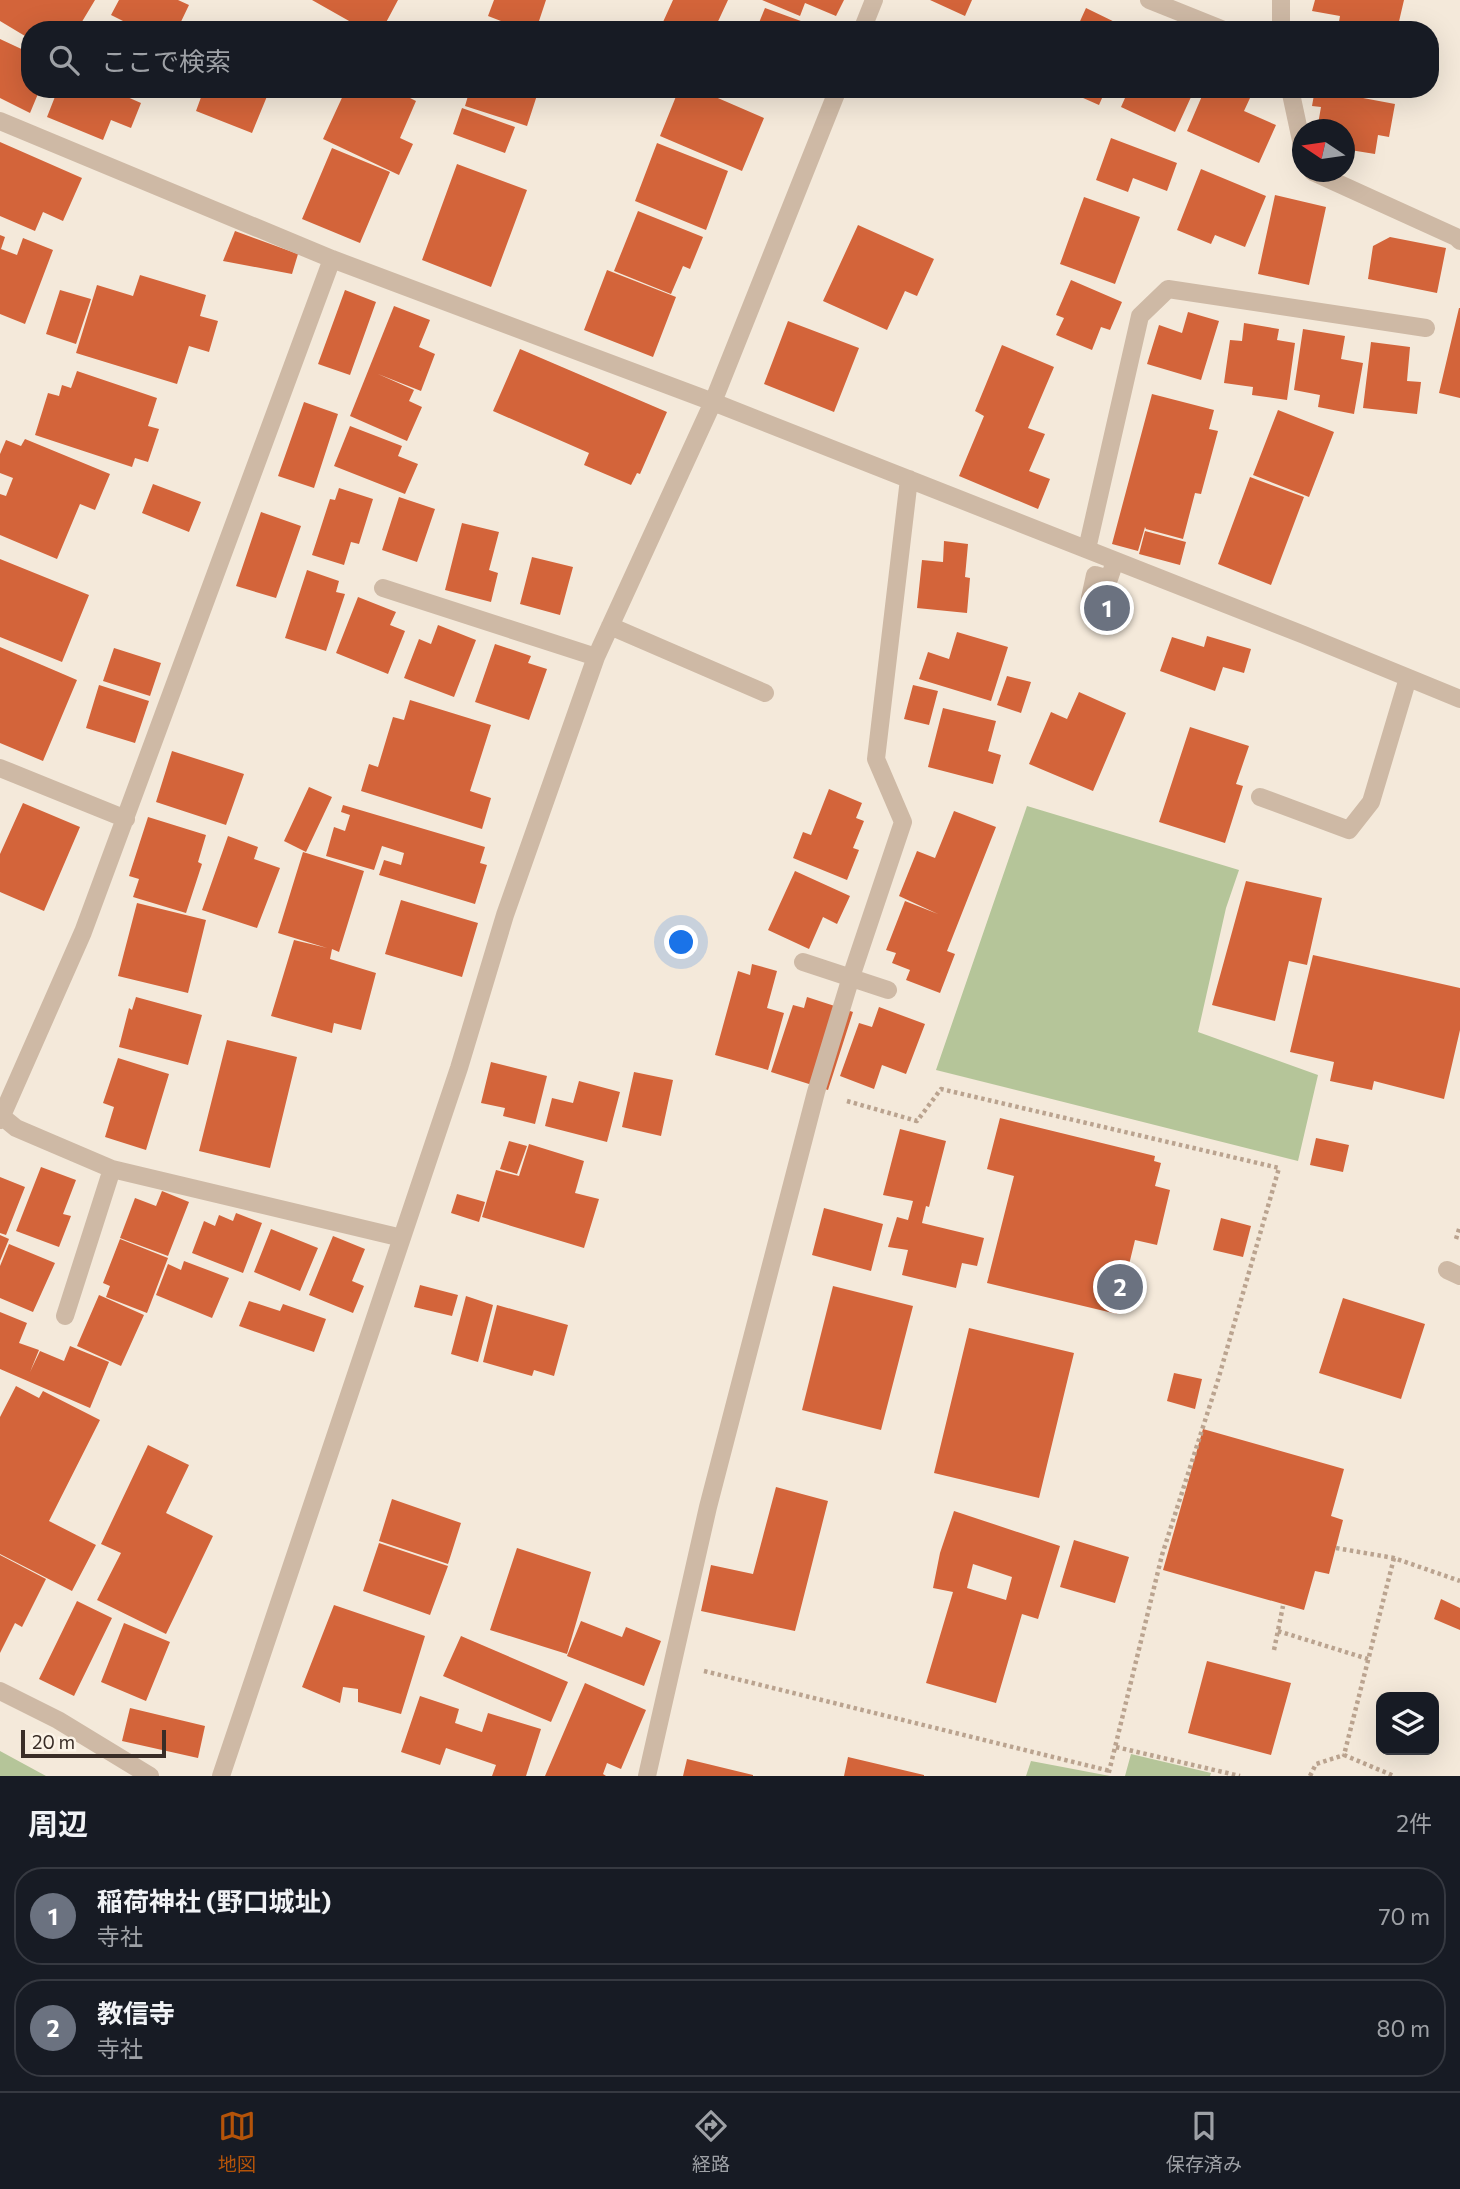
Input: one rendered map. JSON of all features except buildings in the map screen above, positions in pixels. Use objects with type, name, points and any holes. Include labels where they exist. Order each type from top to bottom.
[{"type":"street","points":[[866,21],[874,0]]},
{"type":"street","points":[[1150,0],[1202,21]]},
{"type":"street","points":[[1281,0],[1281,21]]},
{"type":"street","points":[[221,1776],[459,1068],[505,915],[596,657],[713,402],[834,98]]},
{"type":"street","points":[[1292,98],[1297,119]]},
{"type":"street","points":[[0,121],[332,259],[713,402],[1460,699]]},
{"type":"street","points":[[1335,182],[1460,241]]},
{"type":"street","points":[[332,259],[83,932],[1,1117],[16,1128],[112,1169],[402,1238]]},
{"type":"street","points":[[1087,549],[1140,316],[1168,289],[1426,328]]},
{"type":"street","points":[[647,1776],[708,1507],[816,1092],[903,822],[876,759],[909,480]]},
{"type":"street","points":[[1091,608],[1090,598],[1095,575],[1109,579],[1115,561]]},
{"type":"street","points":[[383,588],[596,657]]},
{"type":"street","points":[[610,626],[765,693]]},
{"type":"street","points":[[1260,797],[1349,830],[1371,802],[1408,678]]},
{"type":"street","points":[[0,768],[126,819]]},
{"type":"street","points":[[803,962],[888,990]]},
{"type":"street","points":[[65,1316],[112,1169]]},
{"type":"street","points":[[0,1690],[58,1720],[150,1776]]},
{"type":"path","points":[[673,1663],[1109,1774],[1162,1555],[1218,1380],[1279,1168],[941,1089],[917,1121],[816,1092]]},
{"type":"path","points":[[1336,1548],[1394,1558],[1460,1581]]},
{"type":"path","points":[[1344,1755],[1394,1558]]},
{"type":"path","points":[[1274,1650],[1283,1606]]},
{"type":"path","points":[[1278,1631],[1368,1659]]},
{"type":"path","points":[[1116,1747],[1240,1776]]},
{"type":"path","points":[[1310,1776],[1317,1764],[1344,1755],[1394,1776]]},
{"type":"green space","points":[[1027,806],[1239,870],[1226,908],[1198,1032],[1318,1075],[1298,1161],[936,1070]]},
{"type":"green space","points":[[0,1751],[46,1776],[0,1776]]},
{"type":"green space","points":[[1131,1754],[1211,1773],[1210,1776],[1125,1776]]},
{"type":"green space","points":[[1031,1761],[1110,1776],[1026,1776]]},
{"type":"place","name":"稲荷神社 (野口城址)","points":[[1107,608]]},
{"type":"place","name":"教信寺","points":[[1120,1287]]}]
